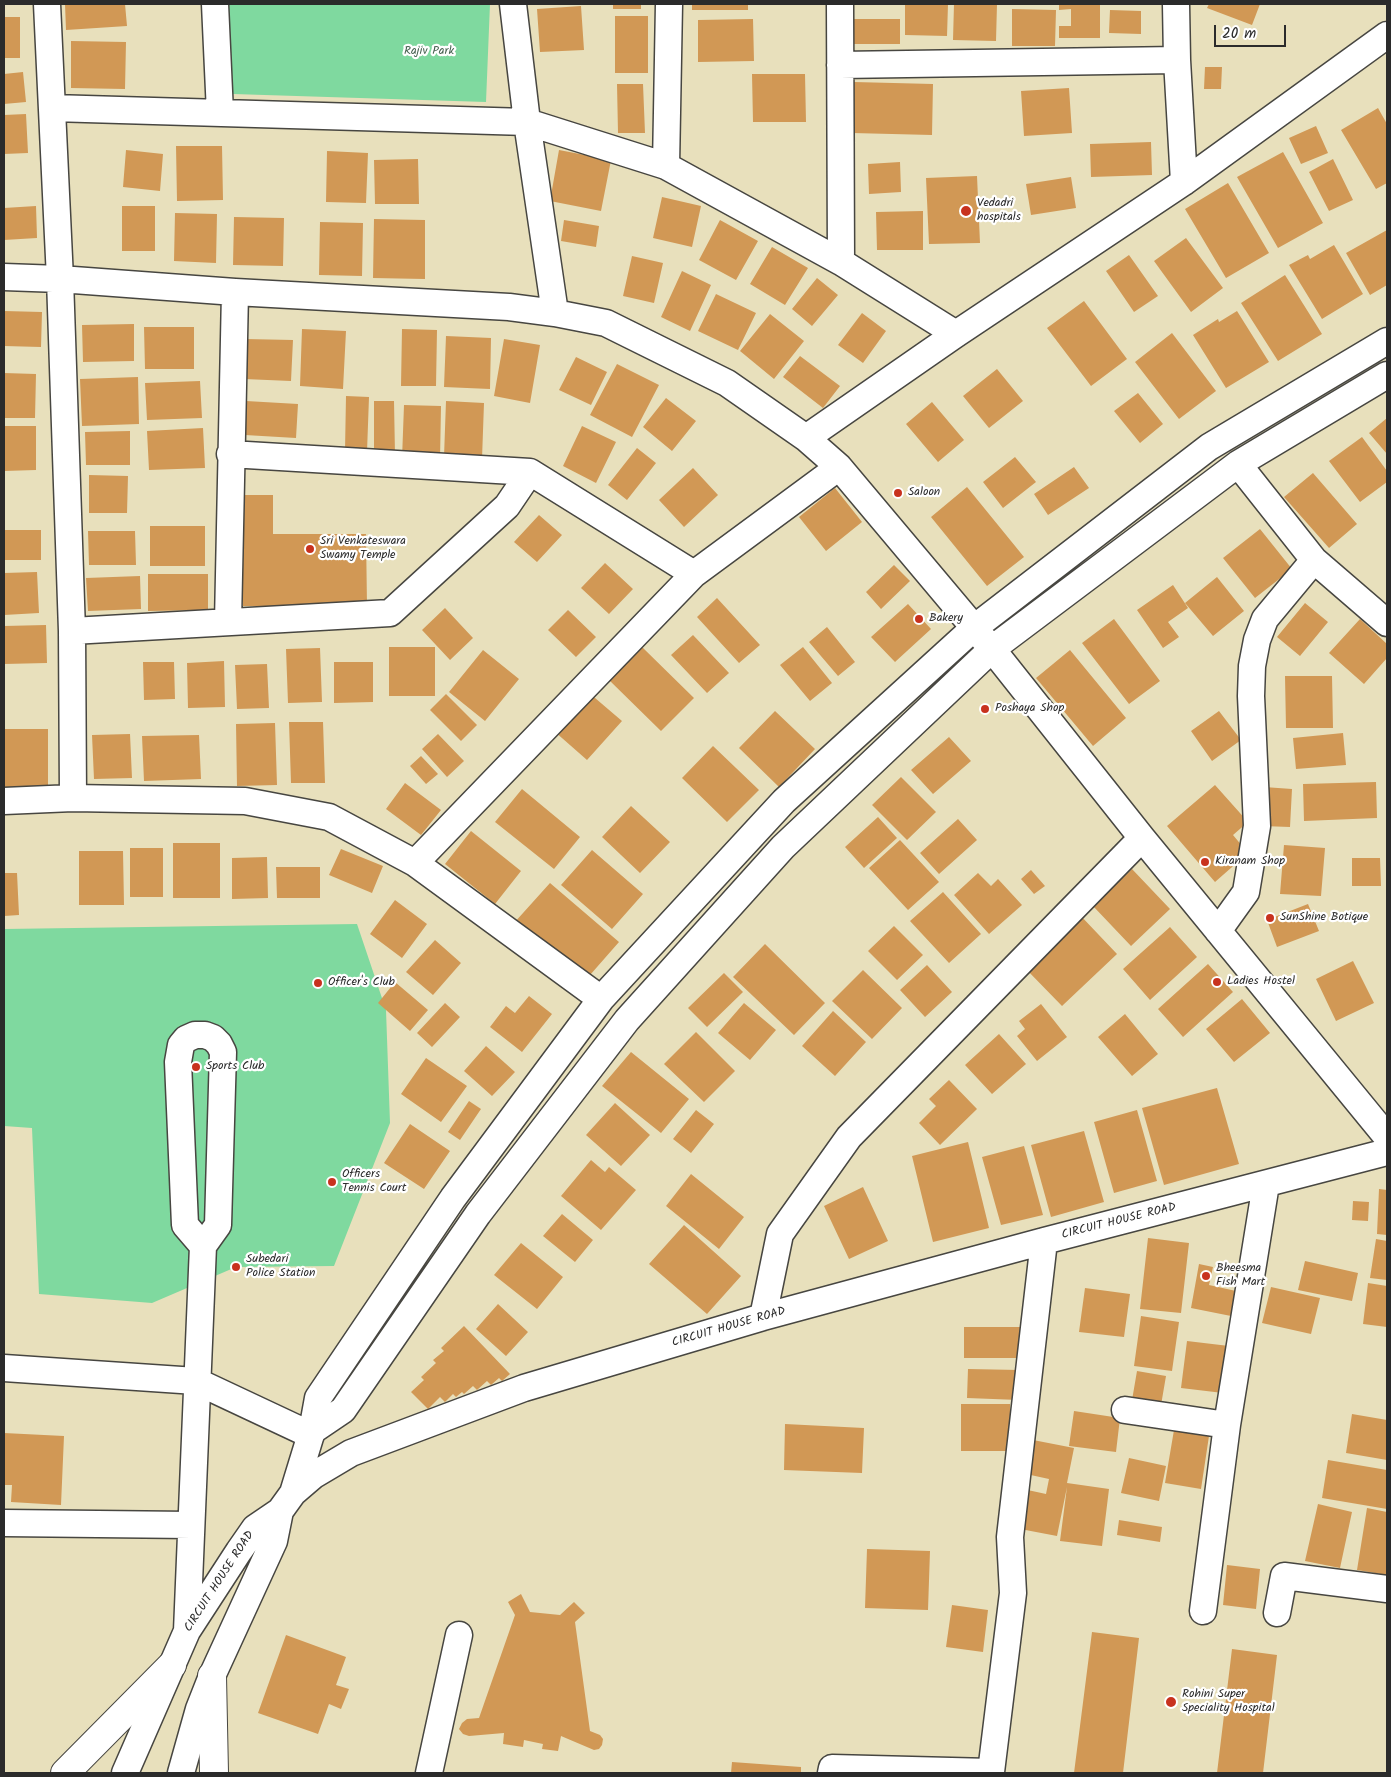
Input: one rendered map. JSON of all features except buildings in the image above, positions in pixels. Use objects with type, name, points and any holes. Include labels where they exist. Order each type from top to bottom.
[{"type":"highway","points":[[64,1773],[172,1665]]},
{"type":"highway","points":[[212,1676],[214,1773]]},
{"type":"street","points":[[47,4],[60,279],[72,631],[72,798]]},
{"type":"street","points":[[215,4],[220,113]]},
{"type":"street","points":[[513,4],[527,122],[555,313]]},
{"type":"street","points":[[666,166],[669,4]]},
{"type":"street","points":[[840,4],[840,262]]},
{"type":"street","points":[[1176,4],[1177,60],[1184,182]]},
{"type":"street","points":[[806,438],[956,334],[1184,182],[1387,35]]},
{"type":"street","points":[[840,65],[1177,60]]},
{"type":"street","points":[[52,108],[527,122],[666,166],[840,262],[956,334]]},
{"type":"street","points":[[4,278],[60,279],[234,292],[508,307],[555,313],[606,323],[727,383],[806,438],[839,467],[992,649],[1142,838],[1387,1137]]},
{"type":"street","points":[[228,622],[234,292]]},
{"type":"street","points":[[181,1773],[199,1709],[212,1676],[274,1541],[286,1502],[312,1433],[318,1398],[453,1198],[601,999],[784,801],[974,628],[1209,447],[1387,341]]},
{"type":"street","points":[[312,1433],[343,1410],[478,1214],[627,1020],[784,847],[992,649],[1238,464],[1387,375]]},
{"type":"street","points":[[230,454],[530,472],[694,574]]},
{"type":"street","points":[[1238,464],[1314,560],[1387,623]]},
{"type":"street","points":[[415,863],[694,574],[839,467]]},
{"type":"street","points":[[72,631],[390,613],[507,506],[530,472]]},
{"type":"street","points":[[1218,931],[1246,892],[1257,826],[1251,696],[1252,666],[1256,640],[1265,619],[1314,560]]},
{"type":"street","points":[[4,801],[72,798],[244,801],[328,818],[415,863],[601,999]]},
{"type":"street","points":[[763,1317],[780,1234],[849,1137],[1142,838]]},
{"type":"street","points":[[186,1631],[203,1246],[218,1225],[222,1052],[219,1044],[213,1038],[205,1035],[195,1035],[186,1038],[181,1045],[178,1054],[178,1072],[185,1225],[203,1246]]},
{"type":"street","name":"CIRCUIT HOUSE ROAD","points":[[125,1773],[186,1631],[238,1551],[256,1528],[314,1475],[351,1452],[524,1388],[763,1317],[1044,1241],[1387,1152]]},
{"type":"street","points":[[1203,1611],[1227,1425],[1266,1184]]},
{"type":"street","points":[[831,1773],[832,1768],[991,1772],[1013,1593],[1010,1537],[1044,1241]]},
{"type":"street","points":[[4,1368],[196,1381],[312,1433]]},
{"type":"street","points":[[1124,1410],[1227,1425]]},
{"type":"street","points":[[4,1523],[190,1525]]},
{"type":"street","points":[[1277,1613],[1284,1576],[1387,1589]]},
{"type":"street","points":[[429,1773],[459,1635]]},
{"type":"green space","name":"Rajiv Park","points":[[226,4],[490,4],[486,102],[233,94]]},
{"type":"green space","name":"Sports Club","points":[[357,924],[386,1010],[390,1123],[334,1266],[236,1267],[152,1303],[39,1294],[32,1128],[4,1126],[4,929]]},
{"type":"place","name":"Vedadri hospitals","points":[[966,211]]},
{"type":"place","name":"Saloon","points":[[898,493]]},
{"type":"place","name":"Sri Venkateswara Swamy Temple","points":[[310,549]]},
{"type":"place","name":"Bakery","points":[[919,619]]},
{"type":"place","name":"Poshaya Shop","points":[[985,709]]},
{"type":"place","name":"Kiranam Shop","points":[[1205,862]]},
{"type":"place","name":"SunShine Botique","points":[[1270,918]]},
{"type":"place","name":"Ladies Hostel","points":[[1217,982]]},
{"type":"place","name":"Officer's Club","points":[[318,983]]},
{"type":"place","name":"Sports Club","points":[[196,1067]]},
{"type":"place","name":"Officers Tennis Court","points":[[332,1182]]},
{"type":"place","name":"Subedari Police Station","points":[[236,1267]]},
{"type":"place","name":"Bheesma Fish Mart","points":[[1206,1276]]},
{"type":"place","name":"Rohini Super Speciality Hospital","points":[[1171,1702]]}]
